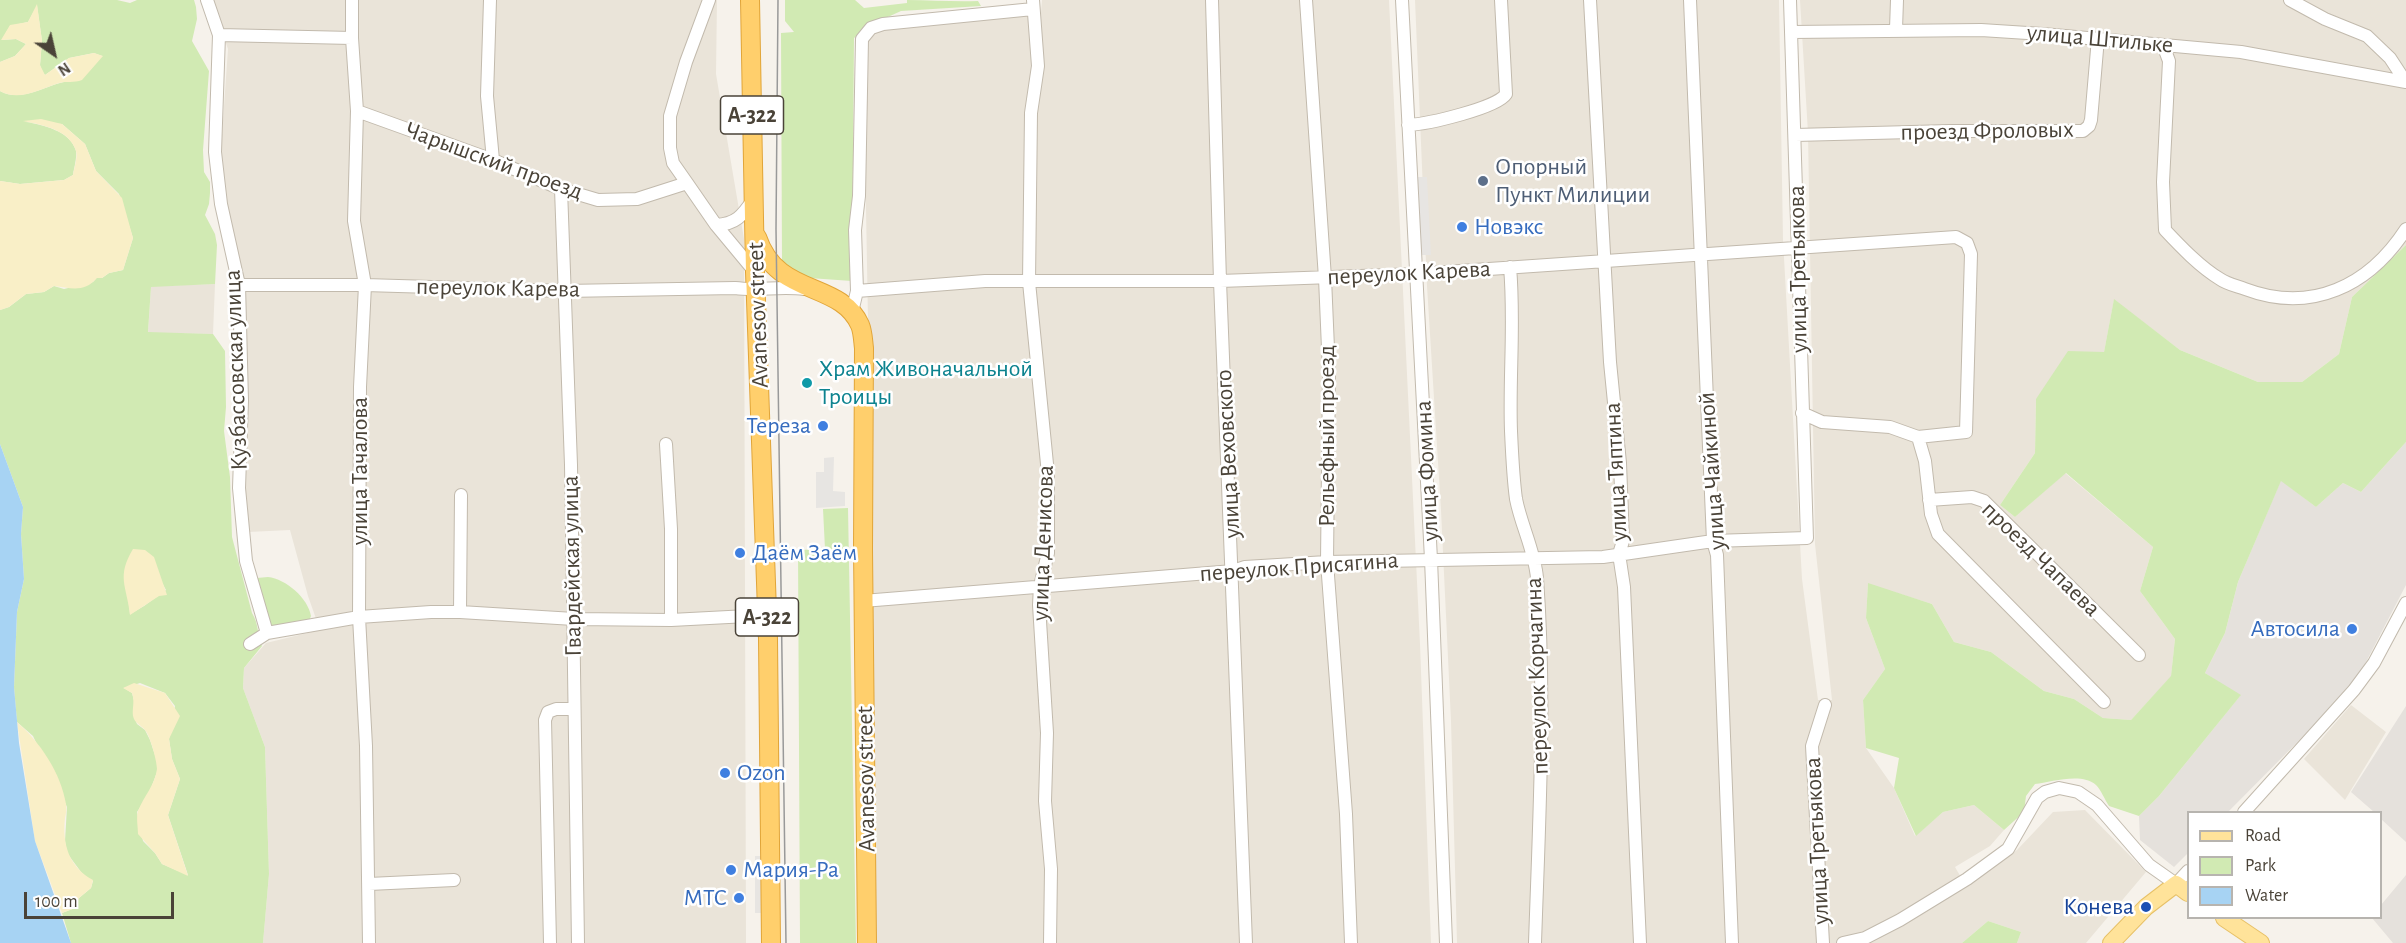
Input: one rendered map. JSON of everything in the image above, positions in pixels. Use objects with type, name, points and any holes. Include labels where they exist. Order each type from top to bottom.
[{"type":"highway","name":"А-322","points":[[750,0],[754,230]]},
{"type":"highway","name":"Avanesov street","points":[[754,230],[767,615],[771,943]]},
{"type":"highway","name":"Avanesov street","points":[[754,230],[760,247],[777,270],[791,280],[835,299],[852,312],[861,327],[864,348],[867,943]]},
{"type":"main road","points":[[2111,943],[2146,908],[2182,888]]},
{"type":"main road","points":[[2225,919],[2261,943]]},
{"type":"street","name":"Кузбассовская улица","points":[[207,0],[219,35],[215,152],[221,204],[239,285],[242,401],[239,488],[246,561],[267,633]]},
{"type":"street","name":"улица Тачалова","points":[[352,0],[357,111],[354,221],[365,285],[360,387],[359,617],[369,884],[369,943]]},
{"type":"street","points":[[490,0],[487,96],[493,160]]},
{"type":"street","points":[[709,0],[686,62],[670,116],[670,148],[673,163],[716,225],[755,272]]},
{"type":"street","name":"улица Веховского","points":[[1212,0],[1220,281],[1246,943]]},
{"type":"street","name":"Рельефный проезд","points":[[1306,0],[1325,278],[1329,372],[1327,562],[1346,814],[1351,943]]},
{"type":"street","name":"улица Фомина","points":[[1402,0],[1431,559],[1446,943]]},
{"type":"street","points":[[1408,125],[1457,116],[1502,100],[1506,94],[1502,0]]},
{"type":"street","name":"улица Тяптина","points":[[1590,0],[1610,362],[1620,462],[1623,542],[1619,554],[1624,587],[1640,943]]},
{"type":"street","name":"улица Чайкиной","points":[[1690,0],[1713,541],[1717,555],[1732,943]]},
{"type":"street","name":"улица Третьякова","points":[[1790,0],[1807,538]]},
{"type":"street","points":[[1896,29],[1897,0]]},
{"type":"street","points":[[2290,0],[2325,19],[2367,36],[2390,58],[2405,81]]},
{"type":"street","points":[[852,312],[857,291],[855,230],[859,196],[862,39],[871,28],[883,24],[1033,4]]},
{"type":"street","name":"улица Денисова","points":[[1033,4],[1038,66],[1031,114],[1029,282],[1048,474],[1048,553],[1040,586],[1047,733],[1046,801],[1051,869],[1050,943]]},
{"type":"street","name":"улица Штильке","points":[[1792,32],[1896,29],[1981,30],[2098,38],[2241,52],[2405,81]]},
{"type":"street","points":[[219,35],[352,38]]},
{"type":"street","name":"проезд Фроловых","points":[[1795,135],[1950,131],[2083,131],[2089,126],[2091,120],[2098,38]]},
{"type":"street","points":[[2163,45],[2169,62],[2163,182],[2165,230],[2220,279],[2262,296],[2306,299],[2347,286],[2369,272],[2406,229]]},
{"type":"street","name":"Чарышский проезд","points":[[357,111],[493,160],[561,189],[598,200],[637,199],[687,183]]},
{"type":"street","name":"Гвардейская улица","points":[[561,189],[574,619],[573,709],[578,943]]},
{"type":"street","points":[[716,225],[730,224],[740,218],[753,200]]},
{"type":"street","name":"переулок Карева","points":[[857,291],[985,281],[1220,281],[1416,274],[1956,237],[1967,243],[1971,254],[1966,432],[1918,437]]},
{"type":"street","name":"переулок Корчагина","points":[[1510,267],[1512,294],[1511,430],[1514,477],[1517,501],[1537,575],[1540,656],[1541,801],[1535,943]]},
{"type":"street","name":"переулок Карева","points":[[239,285],[365,285],[565,291],[735,288],[757,291],[777,286],[816,290]]},
{"type":"street","points":[[1802,412],[1822,422],[1890,427],[1918,437],[1925,460],[1934,527],[1938,534],[2104,702]]},
{"type":"street","points":[[666,444],[671,529],[672,620]]},
{"type":"street","points":[[460,612],[461,495]]},
{"type":"street","name":"проезд Чапаева","points":[[1929,500],[1972,497],[1984,501],[2139,655]]},
{"type":"street","name":"переулок Присягина","points":[[864,601],[1233,571],[1245,567],[1431,559],[1603,557],[1713,541],[1807,538]]},
{"type":"street","points":[[2246,811],[2354,690],[2374,663],[2406,603]]},
{"type":"street","points":[[250,644],[267,633],[359,617],[460,612],[574,619],[672,620],[767,615]]},
{"type":"street","name":"улица Третьякова","points":[[1823,943],[1812,746],[1825,705]]},
{"type":"street","points":[[550,943],[545,720],[548,712],[556,709],[573,709]]},
{"type":"street","points":[[1843,943],[1865,938],[1900,920],[1967,879],[2008,849],[2037,798],[2045,792],[2059,788],[2078,792],[2097,805],[2149,865],[2182,888],[2187,874]]},
{"type":"street","points":[[369,884],[454,880]]},
{"type":"shaded area","points":[[211,0],[717,0],[716,74],[744,239],[746,943],[263,943],[269,874],[265,747],[243,688],[244,668],[266,643],[320,630],[290,530],[248,532],[241,494],[236,291],[221,149],[228,49]]},
{"type":"shaded area","points":[[1042,0],[1389,0],[1420,644],[1431,943],[874,943],[870,433],[863,40],[876,29],[1041,12]]},
{"type":"shaded area","points":[[1415,0],[1779,0],[1783,240],[1802,579],[1818,700],[1832,700],[1815,544],[1808,133],[1800,0],[2406,0],[2406,245],[2352,297],[2339,354],[2302,382],[2258,382],[2180,350],[2114,300],[2104,352],[2036,399],[2035,453],[2000,505],[2015,517],[2065,473],[2153,547],[2140,591],[2175,639],[2171,677],[2131,720],[2103,718],[2074,699],[2044,691],[1991,652],[1954,642],[1932,604],[1868,584],[1866,618],[1885,669],[1863,700],[1866,748],[1894,788],[1915,836],[1943,812],[1974,805],[2004,830],[1990,846],[1955,867],[1966,886],[2017,850],[2053,812],[2085,810],[2146,872],[2086,943],[2017,943],[2021,932],[1988,921],[1962,943],[1457,943],[1451,721],[1427,286]]},
{"type":"shaded area","points":[[1417,177],[1427,177],[1431,255],[1421,255]]},
{"type":"shaded area","points":[[215,284],[213,334],[148,333],[151,286]]},
{"type":"shaded area","points":[[2406,442],[2406,585],[2354,685],[2229,811],[2187,811],[2187,854],[2174,867],[2140,840],[2139,816],[2159,796],[2240,696],[2205,673],[2225,633],[2238,582],[2281,480],[2316,507],[2343,483],[2361,492]]},
{"type":"shaded area","points":[[834,457],[833,491],[845,492],[845,506],[816,508],[816,472],[824,472],[824,458]]},
{"type":"shaded area","points":[[2351,705],[2386,732],[2345,800],[2304,759]]},
{"type":"shaded area","points":[[2406,706],[2406,842],[2382,820],[2382,811],[2373,811],[2351,792]]},
{"type":"shaded area","points":[[755,856],[764,856],[765,913],[755,913]]},
{"type":"shaded area","points":[[2406,875],[2406,943],[2393,943],[2373,919],[2382,919],[2382,904]]},
{"type":"green space","points":[[0,0],[117,0],[130,3],[137,0],[194,0],[197,19],[192,41],[209,71],[203,150],[204,172],[210,182],[209,204],[205,215],[215,234],[217,245],[215,284],[151,287],[148,332],[213,334],[225,351],[224,431],[230,477],[232,537],[262,646],[244,668],[243,688],[265,747],[269,874],[263,943],[71,943],[62,913],[75,908],[79,898],[91,888],[93,881],[84,876],[67,853],[65,841],[67,807],[33,736],[17,722],[14,687],[17,612],[24,579],[21,534],[23,507],[0,444],[0,310],[9,307],[26,294],[44,292],[54,286],[64,289],[93,282],[97,277],[102,278],[109,273],[123,270],[133,238],[119,194],[96,171],[85,144],[62,124],[26,122],[56,130],[68,138],[76,151],[73,175],[64,180],[20,184],[0,181],[0,91],[23,95],[76,79],[86,74],[102,56],[94,53],[69,58],[45,75],[40,65],[42,41],[37,6],[28,22],[10,26],[2,40],[16,39],[26,44],[15,56],[0,62]],"holes":[[[161,581],[166,590],[130,614],[129,603]],[[140,683],[165,693],[175,706],[169,739],[172,759],[180,779],[168,815],[188,875],[162,864],[143,841],[137,812],[149,794],[157,772],[157,761],[145,730],[137,724],[133,714],[135,704],[132,693],[124,688]]]},
{"type":"green space","points":[[785,0],[855,0],[864,8],[907,3],[907,0],[978,1],[981,6],[901,11],[868,26],[854,38],[852,281],[809,278],[782,263],[781,33],[794,32],[785,21]]},
{"type":"green space","points":[[2406,245],[2406,442],[2361,492],[2343,483],[2316,507],[2281,481],[2238,582],[2225,633],[2205,673],[2241,695],[2159,796],[2139,816],[2109,806],[2098,787],[2090,781],[2075,778],[2058,780],[2035,784],[2026,796],[2024,812],[2004,830],[1974,805],[1943,812],[1916,836],[1894,788],[1899,758],[1866,748],[1863,700],[1885,669],[1866,618],[1868,583],[1932,604],[1954,642],[1991,652],[2044,691],[2074,699],[2103,718],[2131,720],[2171,676],[2175,639],[2140,591],[2153,547],[2066,473],[2015,517],[2000,505],[2035,453],[2036,399],[2068,351],[2104,352],[2114,299],[2180,350],[2258,382],[2302,382],[2339,354],[2352,297]]},
{"type":"green space","points":[[848,508],[856,943],[800,943],[798,550],[825,549],[823,509]]},
{"type":"green space","points":[[268,577],[289,585],[301,596],[309,609],[311,616],[309,621],[270,626],[257,578]]},
{"type":"green space","points":[[1988,921],[2021,932],[2017,943],[1962,943]]},
{"type":"sand","points":[[37,4],[42,41],[40,65],[45,75],[69,58],[94,53],[103,56],[82,80],[59,83],[22,95],[7,94],[0,91],[0,62],[15,56],[26,44],[16,39],[1,40],[10,25],[28,22]]},
{"type":"sand","points":[[41,119],[62,124],[85,144],[96,171],[122,198],[133,238],[123,270],[97,278],[82,288],[54,286],[44,292],[26,294],[9,307],[0,310],[0,181],[20,184],[64,180],[73,175],[76,151],[67,138],[54,129],[23,121]]},
{"type":"sand","points":[[133,549],[145,550],[154,557],[167,595],[159,596],[130,615],[124,575]]},
{"type":"sand","points":[[134,683],[165,693],[180,716],[169,739],[172,759],[180,779],[168,815],[188,876],[162,864],[138,834],[138,811],[154,780],[157,769],[149,737],[133,716],[132,693],[123,688]]},
{"type":"sand","points":[[17,722],[34,739],[54,770],[66,804],[64,828],[66,846],[73,862],[93,880],[91,888],[79,898],[75,908],[62,913],[35,841]]},
{"type":"water","points":[[0,444],[23,507],[21,534],[24,579],[17,612],[14,687],[19,743],[35,841],[71,943],[0,943]]},
{"type":"tram line","points":[[778,0],[776,229],[786,943]]},
{"type":"place","name":"Опорный Пункт Милиции","points":[[1483,181]]},
{"type":"place","name":"Новэкс","points":[[1462,227]]},
{"type":"place","name":"Храм Живоначальной Троицы","points":[[807,383]]},
{"type":"place","name":"Тереза","points":[[823,426]]},
{"type":"place","name":"Даём Заём","points":[[740,553]]},
{"type":"place","name":"Автосила","points":[[2352,629]]},
{"type":"place","name":"Ozon","points":[[725,773]]},
{"type":"place","name":"Мария-Ра","points":[[731,870]]},
{"type":"place","name":"МТС","points":[[739,898]]},
{"type":"place","name":"Конева","points":[[2146,907]]}]
